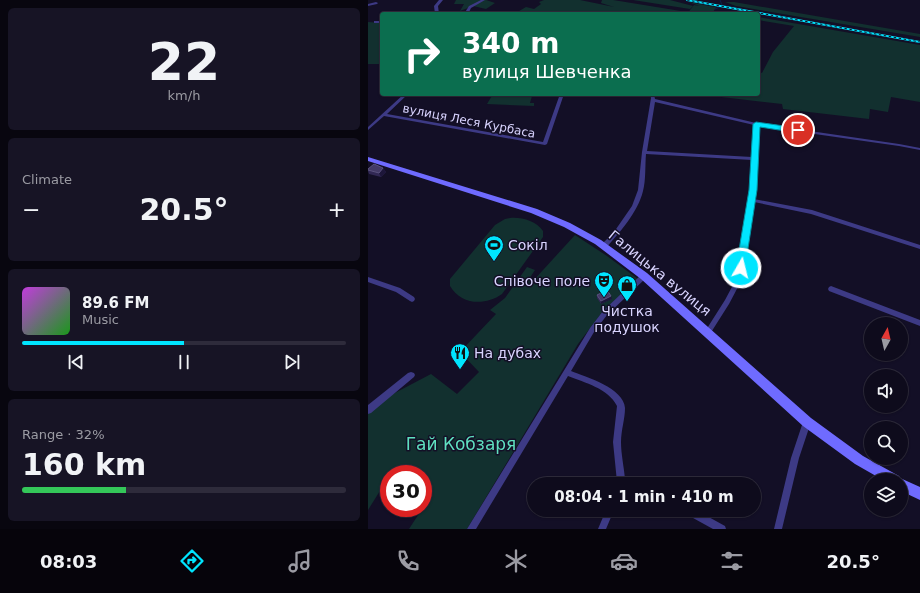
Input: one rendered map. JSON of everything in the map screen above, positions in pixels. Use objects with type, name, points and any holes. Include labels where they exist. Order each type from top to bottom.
[{"type":"street","points":[[437,12],[436,6],[441,0]]},
{"type":"street","points":[[467,12],[470,7],[483,0]]},
{"type":"street","points":[[368,5],[376,3]]},
{"type":"street","points":[[375,22],[380,22]]},
{"type":"street","points":[[368,129],[404,96]]},
{"type":"street","points":[[384,115],[389,114],[410,96]]},
{"type":"street","name":"вулиця Леся Курбаса","points":[[384,115],[545,144],[561,96]]},
{"type":"street","points":[[604,246],[616,233],[637,201],[641,190],[644,152],[653,100],[652,96]]},
{"type":"street","points":[[653,100],[756,124],[920,149]]},
{"type":"street","points":[[708,332],[736,284],[741,268],[751,200],[755,159],[756,124]]},
{"type":"street","points":[[644,152],[755,159]]},
{"type":"street","name":"Галицька вулиця","points":[[368,158],[376,165],[534,211],[579,231],[604,246],[644,276],[807,422],[859,460],[882,473]]},
{"type":"street","points":[[751,200],[812,212],[920,247]]},
{"type":"street","points":[[471,529],[592,330],[605,313],[644,276]]},
{"type":"street","points":[[368,279],[398,290],[412,299]]},
{"type":"street","points":[[831,289],[920,323]]},
{"type":"street","points":[[566,372],[601,386],[612,393],[618,400],[621,406],[617,442],[623,477]]},
{"type":"street","points":[[368,410],[411,375]]},
{"type":"street","points":[[778,529],[795,458],[807,422]]},
{"type":"street","points":[[908,488],[920,494]]},
{"type":"street","points":[[602,529],[607,517]]},
{"type":"street","points":[[699,517],[722,529]]},
{"type":"green space","points":[[456,0],[486,0],[495,3],[486,9],[473,6],[460,11],[464,4],[454,4]]},
{"type":"green space","points":[[544,0],[580,0],[614,7],[601,3],[602,0],[613,0],[687,12],[517,12],[526,7],[534,9],[541,4],[539,2]]},
{"type":"green space","points":[[633,0],[670,0],[693,6],[690,9]]},
{"type":"green space","points":[[688,2],[716,7],[713,12],[689,12],[694,5],[700,6]]},
{"type":"green space","points":[[725,2],[734,2],[920,34],[920,37],[736,6]]},
{"type":"green space","points":[[760,17],[920,45],[920,102],[891,97],[888,112],[870,109],[869,119],[783,109],[782,104],[713,96],[760,96],[760,72],[762,73],[773,52],[794,26],[760,20]]},
{"type":"green space","points":[[368,22],[380,23],[380,64],[368,64]]},
{"type":"green space","points":[[492,96],[532,96],[530,103],[534,103],[534,106],[487,104]]},
{"type":"green space","name":"Сокіл","points":[[519,218],[533,222],[543,231],[543,237],[502,294],[495,298],[481,302],[474,302],[460,297],[450,286],[450,279],[495,225],[505,219]]},
{"type":"green space","name":"Гай Кобзаря","points":[[575,235],[638,279],[603,311],[578,344],[467,529],[409,529],[417,517],[432,517],[432,465],[380,465],[380,491],[368,510],[368,414],[391,395],[431,374],[457,394],[479,372],[460,352],[496,314],[490,310],[505,298],[527,267],[535,270],[529,279],[533,281]]},
{"type":"building","points":[[374,164],[383,168],[379,173],[368,170]]},
{"type":"building","points":[[607,290],[611,296],[601,301],[597,295]]},
{"type":"waterway","points":[[720,0],[722,5]]},
{"type":"waterway","points":[[715,9],[720,7]]},
{"type":"railway","points":[[687,0],[754,12]]},
{"type":"railway","points":[[760,13],[920,42]]},
{"type":"place","name":"Сокіл","points":[[494,262]]},
{"type":"place","name":"Співоче поле","points":[[604,298]]},
{"type":"place","name":"Чистка подушок","points":[[627,302]]},
{"type":"place","name":"На дубах","points":[[460,370]]},
{"type":"route","points":[[741,268],[753,190],[756,124],[798,130]]}]
